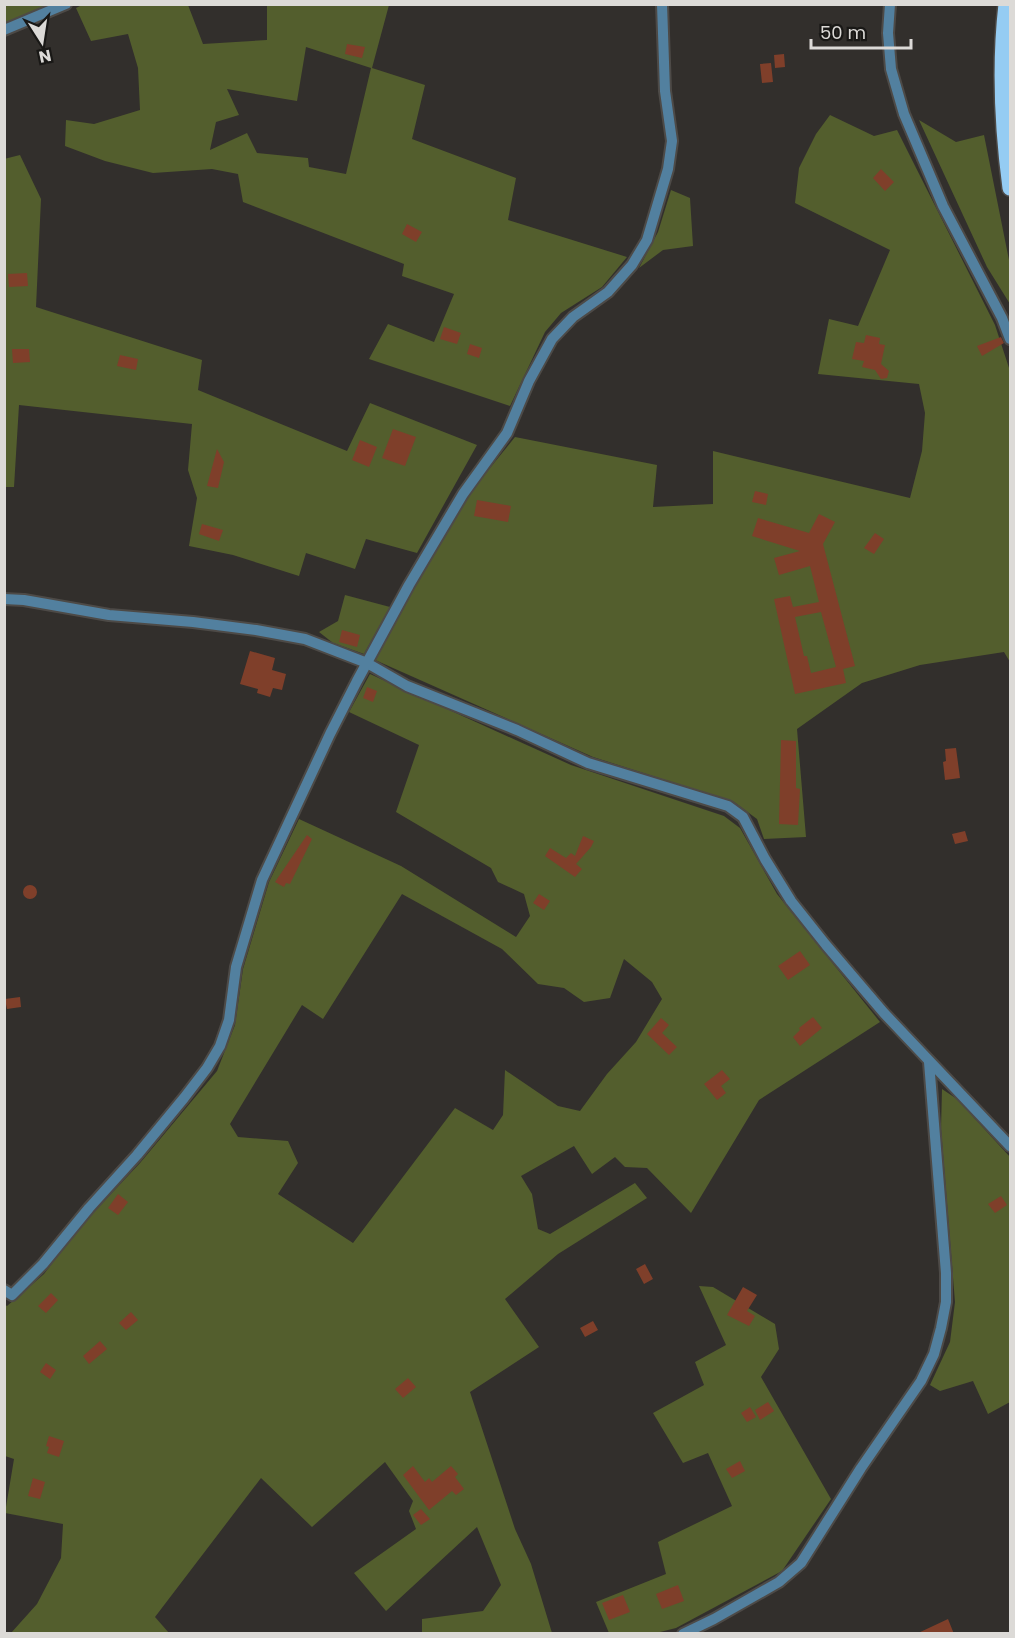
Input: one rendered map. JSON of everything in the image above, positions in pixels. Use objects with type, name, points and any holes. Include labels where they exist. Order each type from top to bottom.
[{"type":"main road","points":[[1006,4],[1002,46],[1002,81],[1011,188]]},
{"type":"street","points":[[4,30],[66,4]]},
{"type":"street","points":[[4,1290],[12,1295],[44,1264],[184,1098],[220,1046],[229,1020],[236,967],[262,880],[330,734],[367,663],[463,494],[507,433],[552,339],[573,316],[608,292],[632,265],[647,240],[668,169],[672,141],[665,91],[662,4]]},
{"type":"street","points":[[890,4],[888,33],[891,69],[904,114],[943,206],[1011,339]]},
{"type":"street","points":[[4,598],[109,615],[193,622],[305,639],[367,663],[407,686],[517,730],[588,763],[728,806],[743,817],[765,860],[791,901],[929,1062],[1011,1146]]},
{"type":"street","points":[[683,1634],[779,1582],[801,1563],[861,1468],[921,1381],[934,1354],[946,1302],[946,1273],[929,1062]]},
{"type":"green space","points":[[5,4],[50,5],[5,25]]},
{"type":"green space","points":[[84,4],[188,5],[203,44],[267,40],[267,5],[389,5],[372,68],[425,85],[412,139],[516,178],[508,220],[627,257],[602,287],[561,313],[545,332],[510,406],[369,359],[388,324],[434,342],[454,294],[402,276],[404,264],[243,202],[238,174],[212,169],[153,173],[105,161],[65,146],[66,120],[94,124],[140,110],[138,68],[128,34],[91,41],[76,8]],"holes":[[[306,47],[371,68],[346,174],[309,167],[308,158],[257,153],[247,133],[210,150],[216,122],[239,115],[227,89],[297,101]]]},
{"type":"green space","points":[[830,115],[874,136],[897,130],[995,325],[1010,371],[1010,662],[1004,652],[920,665],[862,683],[797,729],[806,837],[764,839],[757,819],[734,802],[593,757],[375,660],[459,506],[515,437],[657,465],[653,507],[713,504],[713,451],[910,498],[922,451],[925,413],[919,384],[818,374],[829,319],[858,326],[890,250],[795,203],[799,168],[816,134]]},
{"type":"green space","points":[[919,120],[956,142],[984,135],[1010,265],[1010,304],[987,267]]},
{"type":"green space","points":[[20,155],[41,199],[36,307],[202,360],[198,390],[347,451],[370,403],[477,445],[417,553],[366,539],[355,569],[306,553],[299,576],[233,555],[189,546],[197,498],[188,470],[192,424],[19,405],[14,487],[5,487],[4,159]]},
{"type":"green space","points":[[671,190],[690,198],[693,246],[663,250],[639,268],[658,232]]},
{"type":"green space","points":[[345,595],[390,607],[364,654],[333,643],[319,632],[338,621]]},
{"type":"green space","points":[[370,674],[571,765],[724,816],[740,828],[777,894],[880,1022],[759,1100],[691,1213],[647,1168],[625,1167],[615,1157],[592,1174],[574,1146],[521,1176],[532,1194],[538,1229],[550,1234],[635,1183],[647,1198],[558,1254],[505,1299],[539,1347],[470,1392],[515,1529],[531,1564],[552,1633],[422,1633],[422,1619],[483,1611],[501,1585],[477,1527],[386,1611],[354,1573],[416,1529],[409,1511],[413,1501],[385,1462],[312,1527],[261,1478],[155,1617],[169,1633],[11,1633],[37,1604],[61,1558],[63,1524],[5,1513],[14,1459],[5,1456],[4,1304],[7,1306],[44,1274],[75,1232],[140,1163],[217,1071],[235,1025],[243,969],[269,882],[299,819],[401,866],[516,937],[530,916],[524,894],[498,882],[491,868],[396,812],[419,745],[349,712]],"holes":[[[402,894],[502,949],[538,984],[564,988],[584,1002],[610,998],[624,959],[652,982],[662,999],[636,1042],[607,1074],[580,1111],[558,1106],[505,1070],[503,1115],[493,1130],[455,1108],[353,1243],[278,1194],[298,1163],[288,1141],[238,1137],[230,1124],[302,1005],[323,1019]]]},
{"type":"green space","points":[[942,1089],[957,1099],[1010,1157],[1010,1402],[988,1414],[973,1381],[940,1391],[930,1385],[950,1342],[955,1302],[941,1129]]},
{"type":"green space","points":[[699,1286],[713,1287],[775,1324],[779,1349],[761,1377],[831,1499],[782,1571],[676,1628],[656,1633],[609,1633],[596,1602],[666,1574],[658,1542],[732,1506],[708,1453],[683,1463],[653,1413],[704,1385],[695,1362],[726,1345]]},
{"type":"building","points":[[347,44],[365,47],[362,58],[345,54]]},
{"type":"building","points":[[784,54],[785,67],[775,68],[774,55]]},
{"type":"building","points":[[771,63],[773,82],[762,83],[760,64]]},
{"type":"building","points":[[881,169],[894,182],[885,191],[873,178]]},
{"type":"building","points":[[407,224],[422,232],[416,242],[402,234]]},
{"type":"building","points":[[27,273],[28,286],[9,287],[8,274]]},
{"type":"building","points":[[444,327],[461,333],[457,344],[440,339]]},
{"type":"building","points":[[866,335],[880,338],[879,344],[885,345],[881,364],[889,371],[887,378],[881,379],[875,370],[862,367],[864,361],[852,359],[856,342],[864,343]]},
{"type":"building","points":[[1001,337],[1004,343],[982,356],[977,346]]},
{"type":"building","points":[[470,344],[482,348],[479,358],[467,354]]},
{"type":"building","points":[[12,349],[29,349],[30,362],[13,363]]},
{"type":"building","points":[[120,355],[138,359],[136,370],[117,366]]},
{"type":"building","points":[[393,429],[416,437],[405,466],[382,458]]},
{"type":"building","points":[[360,440],[377,447],[369,467],[352,460]]},
{"type":"building","points":[[217,449],[224,462],[218,488],[207,486]]},
{"type":"building","points":[[755,491],[768,494],[766,505],[752,502]]},
{"type":"building","points":[[477,500],[511,506],[508,522],[474,516]]},
{"type":"building","points":[[819,514],[835,522],[823,544],[855,666],[843,669],[846,683],[795,694],[774,599],[790,596],[793,607],[819,602],[810,566],[779,575],[774,558],[800,551],[752,536],[758,518],[809,533]],"holes":[[[821,612],[836,667],[811,673],[807,656],[804,656],[795,617]]]},
{"type":"building","points":[[202,524],[223,530],[219,541],[199,534]]},
{"type":"building","points":[[875,533],[884,539],[874,554],[864,548]]},
{"type":"building","points":[[342,630],[360,635],[357,647],[339,642]]},
{"type":"building","points":[[250,651],[275,658],[272,670],[286,674],[282,690],[273,688],[270,697],[257,693],[258,689],[240,684]]},
{"type":"building","points":[[367,687],[377,691],[373,702],[363,698]]},
{"type":"building","points":[[781,740],[796,741],[796,788],[800,789],[798,825],[779,824]]},
{"type":"building","points":[[956,748],[960,778],[945,780],[943,762],[946,761],[945,749]]},
{"type":"building","points":[[965,831],[968,841],[955,844],[952,834]]},
{"type":"building","points":[[307,835],[312,839],[290,884],[286,883],[284,887],[275,882]]},
{"type":"building","points":[[583,836],[594,841],[576,864],[582,869],[575,877],[545,856],[550,848],[566,858],[571,853],[575,856]]},
{"type":"building","points":[[30,885],[35,887],[37,892],[35,897],[30,899],[25,897],[23,892],[25,887]]},
{"type":"building","points":[[539,894],[550,901],[544,910],[533,903]]},
{"type":"building","points":[[800,951],[810,965],[788,980],[778,966]]},
{"type":"building","points":[[20,997],[21,1007],[7,1009],[5,999]]},
{"type":"building","points":[[813,1017],[822,1028],[800,1046],[793,1037],[800,1030],[799,1028]]},
{"type":"building","points":[[661,1018],[669,1025],[662,1033],[677,1047],[669,1055],[647,1034]]},
{"type":"building","points":[[722,1070],[730,1079],[721,1086],[726,1093],[717,1100],[704,1084]]},
{"type":"building","points":[[118,1194],[128,1202],[118,1215],[108,1208]]},
{"type":"building","points":[[1001,1196],[1007,1205],[995,1213],[988,1204]]},
{"type":"building","points":[[645,1264],[653,1279],[644,1284],[636,1269]]},
{"type":"building","points":[[743,1287],[757,1295],[747,1311],[755,1316],[749,1326],[727,1315]]},
{"type":"building","points":[[51,1293],[58,1300],[46,1313],[38,1306]]},
{"type":"building","points":[[131,1312],[138,1320],[126,1330],[119,1323]]},
{"type":"building","points":[[593,1321],[598,1330],[585,1337],[580,1328]]},
{"type":"building","points":[[100,1341],[107,1349],[89,1364],[83,1356]]},
{"type":"building","points":[[46,1363],[56,1370],[50,1379],[40,1372]]},
{"type":"building","points":[[408,1378],[416,1387],[403,1398],[395,1389]]},
{"type":"building","points":[[768,1402],[774,1411],[760,1420],[755,1410]]},
{"type":"building","points":[[750,1407],[756,1417],[747,1422],[741,1413]]},
{"type":"building","points":[[49,1436],[64,1441],[59,1457],[47,1453],[49,1447],[46,1446]]},
{"type":"building","points":[[740,1461],[745,1471],[732,1478],[726,1469]]},
{"type":"building","points":[[413,1466],[425,1482],[429,1478],[432,1482],[451,1466],[458,1474],[455,1477],[464,1489],[456,1495],[452,1491],[429,1510],[403,1475]]},
{"type":"building","points":[[33,1478],[45,1482],[40,1499],[28,1496]]},
{"type":"building","points":[[421,1509],[430,1519],[421,1525],[413,1515]]},
{"type":"building","points":[[678,1585],[684,1601],[662,1609],[656,1594]]},
{"type":"building","points":[[623,1595],[630,1612],[609,1620],[602,1603]]},
{"type":"building","points":[[948,1619],[954,1634],[916,1634]]}]
